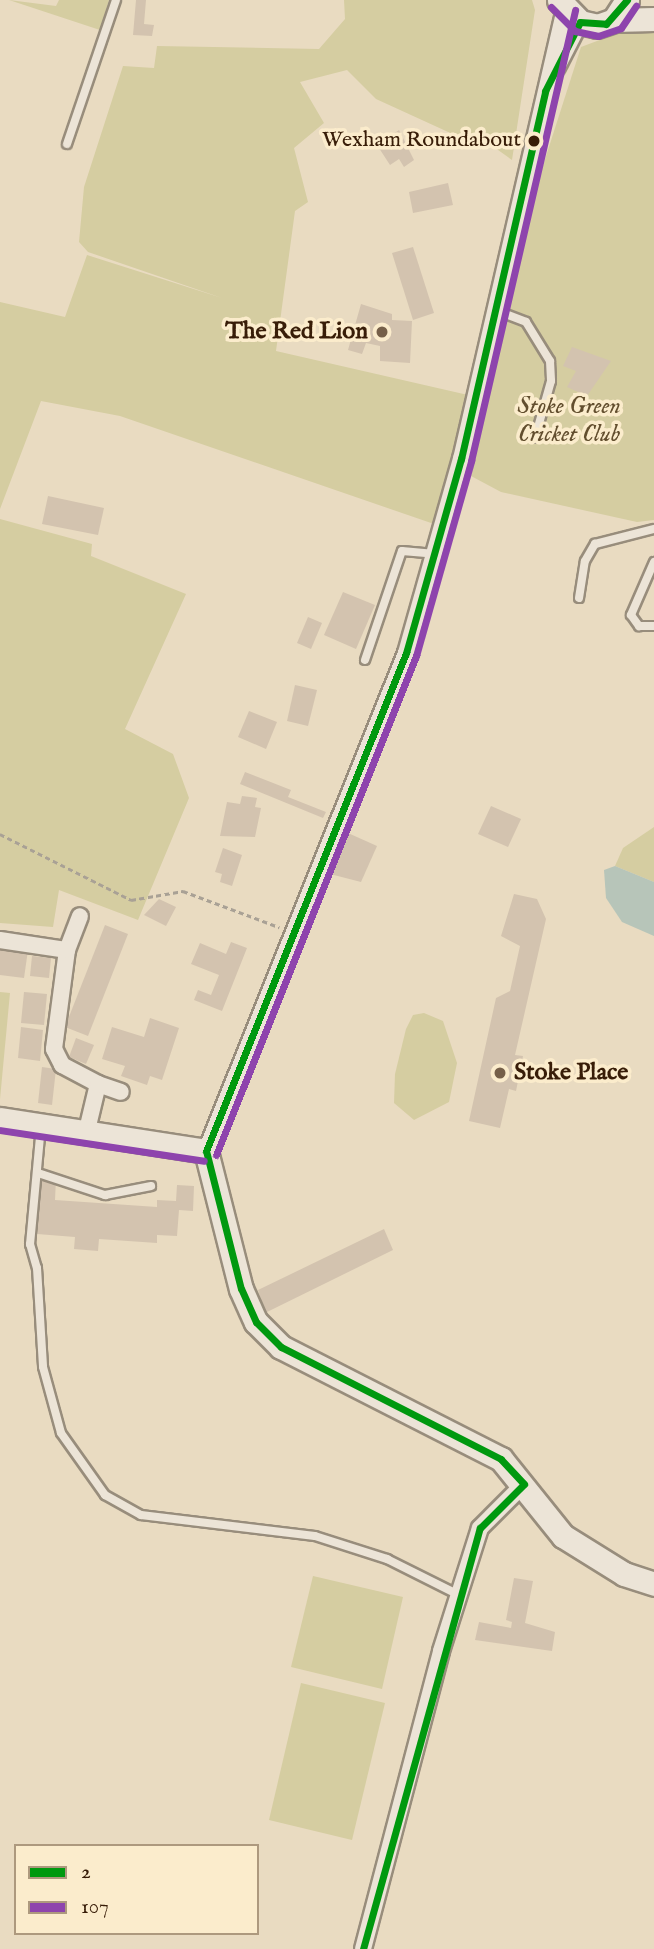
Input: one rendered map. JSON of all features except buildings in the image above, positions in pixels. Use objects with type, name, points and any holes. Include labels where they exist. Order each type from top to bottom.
[{"type":"main road","points":[[614,20],[627,0]]},
{"type":"main road","points":[[567,8],[614,20],[654,19]]},
{"type":"main road","points":[[0,1119],[87,1130],[206,1151],[241,1289],[256,1322],[281,1347],[501,1458],[563,1536],[624,1574],[654,1584]]},
{"type":"street","points":[[206,1151],[292,932],[387,709],[435,554],[567,8]]},
{"type":"street","points":[[80,916],[67,950],[56,1060],[98,1084],[121,1092]]},
{"type":"street","points":[[0,940],[67,950]]},
{"type":"street","points":[[87,1130],[98,1084]]},
{"type":"street","points":[[363,1949],[457,1594],[480,1528],[524,1485]]},
{"type":"lane","points":[[67,144],[116,0]]},
{"type":"lane","points":[[495,310],[526,322],[550,361],[551,381],[534,438]]},
{"type":"lane","points":[[579,598],[585,561],[595,544],[654,529]]},
{"type":"lane","points":[[365,660],[402,551],[435,554]]},
{"type":"lane","points":[[654,562],[631,615],[639,626],[654,625]]},
{"type":"lane","points":[[41,1124],[30,1244],[37,1268],[43,1367],[61,1433],[105,1495],[141,1515],[315,1535],[387,1559],[457,1594]]},
{"type":"lane","points":[[38,1173],[105,1195],[150,1186]]},
{"type":"path","points":[[0,834],[131,900],[183,891],[292,932]]},
{"type":"green space","points":[[9,0],[56,6],[59,0],[109,0],[100,30]]},
{"type":"green space","points":[[344,0],[532,0],[535,10],[512,160],[477,135],[470,142],[376,99],[347,70],[300,82],[324,123],[294,148],[308,202],[295,211],[276,351],[468,395],[434,524],[120,416],[41,401],[0,509],[0,302],[65,317],[87,255],[222,298],[88,252],[79,242],[84,187],[123,66],[154,68],[157,46],[319,49],[345,19]]},
{"type":"green space","name":"Stoke Green Cricket Club","points":[[629,29],[654,31],[654,520],[637,522],[501,492],[471,476],[539,178],[581,47]]},
{"type":"green space","points":[[0,519],[92,544],[91,556],[186,594],[125,729],[173,754],[189,798],[138,920],[59,890],[53,927],[0,923]]},
{"type":"green space","points":[[654,827],[654,882],[615,866],[623,848]]},
{"type":"green space","points":[[0,992],[10,993],[0,1099]]},
{"type":"green space","points":[[424,1013],[443,1021],[457,1063],[449,1102],[414,1120],[394,1103],[395,1074],[406,1029],[413,1015]]},
{"type":"green space","points":[[313,1576],[403,1597],[382,1689],[291,1667]]},
{"type":"green space","points":[[301,1683],[385,1703],[352,1840],[269,1820]]},
{"type":"shaded area","points":[[615,866],[654,882],[654,936],[622,922],[606,898],[604,870]]},
{"type":"transit line","name":"2","points":[[524,1484],[501,1459],[281,1347],[256,1322],[241,1289],[206,1151],[406,653],[461,459],[545,91],[580,22],[606,24],[627,0]]},
{"type":"transit line","name":"107","points":[[551,7],[575,31],[598,36],[621,28],[636,6]]},
{"type":"transit line","name":"107","points":[[216,1155],[416,656],[471,461],[575,10]]},
{"type":"transit line","name":"107","points":[[0,1130],[204,1161]]},
{"type":"transit line","name":"2","points":[[363,1949],[480,1528],[524,1484]]},
{"type":"place","name":"Wexham Roundabout","points":[[534,141]]},
{"type":"place","name":"The Red Lion","points":[[382,332]]},
{"type":"place","name":"Stoke Place","points":[[500,1073]]}]
